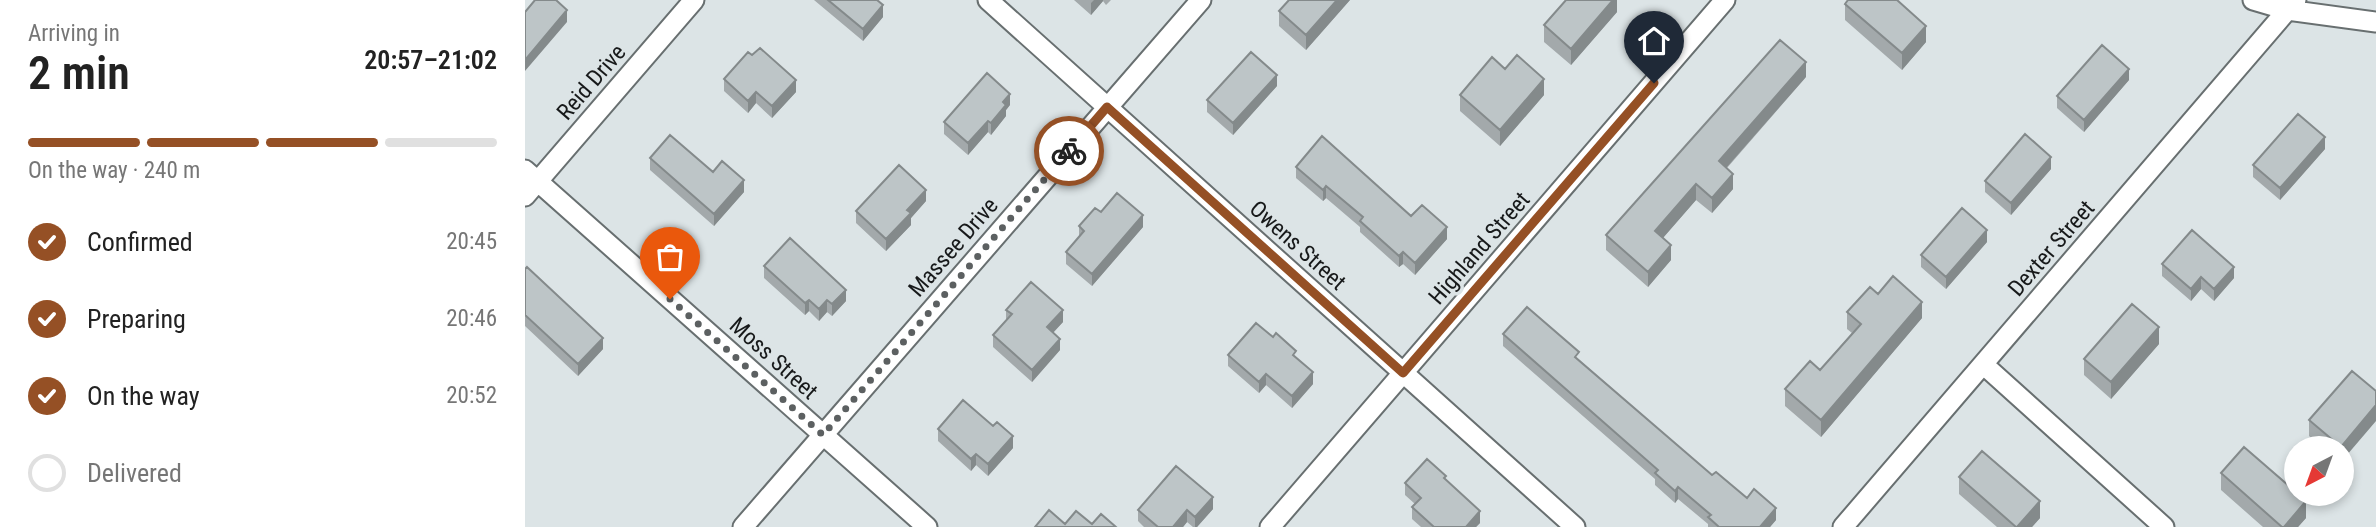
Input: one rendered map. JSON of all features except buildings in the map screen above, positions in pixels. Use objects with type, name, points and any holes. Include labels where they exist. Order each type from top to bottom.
[{"type":"street","name":"Reid Drive","points":[[529,183],[694,0]]},
{"type":"street","name":"Owens Street","points":[[988,0],[1575,527]]},
{"type":"street","name":"Massee Drive","points":[[743,527],[1201,0]]},
{"type":"street","name":"Highland Street","points":[[1270,527],[1725,0]]},
{"type":"street","points":[[2253,0],[2376,22]]},
{"type":"street","name":"Dexter Street","points":[[1843,527],[2292,5]]},
{"type":"street","name":"Moss Street","points":[[529,183],[927,527]]},
{"type":"street","points":[[1984,365],[2164,527]]},
{"type":"way so far","points":[[670,299],[823,435],[1069,151]]},
{"type":"route","points":[[1069,151],[1107,107],[1403,373],[1654,83]]}]
